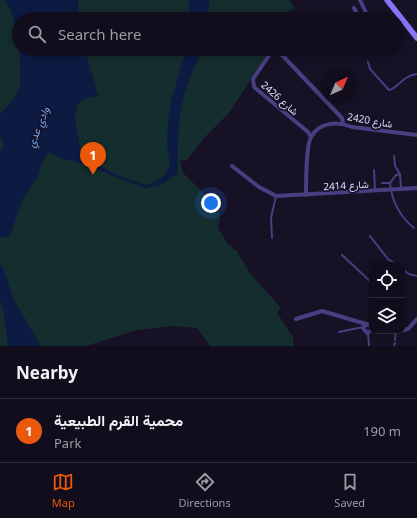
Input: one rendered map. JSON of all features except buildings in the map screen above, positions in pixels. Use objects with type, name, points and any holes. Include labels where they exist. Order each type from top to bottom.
[{"type":"main road","points":[[386,0],[396,12]]},
{"type":"main road","points":[[405,23],[417,38]]},
{"type":"street","points":[[360,0],[366,12]]},
{"type":"street","points":[[354,8],[357,12]]},
{"type":"street","name":"2426 شارع","points":[[269,56],[253,79],[254,87],[308,132],[311,137]]},
{"type":"street","name":"2426 شارع","points":[[283,56],[342,118],[343,123]]},
{"type":"street","name":"2420 شارع","points":[[311,137],[324,125],[343,123],[352,127],[417,135]]},
{"type":"street","points":[[306,195],[306,167],[311,137]]},
{"type":"street","points":[[232,166],[259,187],[276,196]]},
{"type":"street","name":"2414 شارع","points":[[276,196],[375,192],[417,188]]},
{"type":"street","points":[[296,319],[322,312],[369,327]]},
{"type":"street","points":[[405,330],[408,329],[417,319]]},
{"type":"street","points":[[364,326],[363,331],[368,333]]},
{"type":"lane","points":[[368,62],[370,69],[389,90],[405,78],[417,74]]},
{"type":"lane","points":[[394,156],[395,166],[400,174],[402,190]]},
{"type":"lane","points":[[374,170],[375,192]]},
{"type":"lane","points":[[400,174],[396,175],[390,183],[390,191],[396,208],[405,221],[414,228]]},
{"type":"lane","points":[[382,183],[390,183]]},
{"type":"lane","points":[[272,238],[271,218],[276,196]]},
{"type":"lane","points":[[370,236],[388,259],[392,262]]},
{"type":"lane","points":[[342,255],[369,280]]},
{"type":"lane","points":[[405,271],[417,276]]},
{"type":"lane","points":[[339,332],[364,326]]},
{"type":"lane","points":[[368,333],[369,346]]},
{"type":"green space","points":[[0,0],[289,0],[295,9],[289,10],[288,12],[12,12],[12,56],[266,56],[229,113],[206,136],[187,160],[180,161],[183,173],[217,206],[220,217],[218,228],[229,246],[236,250],[249,272],[281,308],[277,313],[293,337],[293,344],[295,346],[210,346],[197,328],[173,326],[137,330],[86,346],[0,346]]},
{"type":"water","points":[[5,0],[78,0],[79,12],[12,12],[12,15]]},
{"type":"water","points":[[189,0],[210,0],[207,12],[189,12]]},
{"type":"water","name":"وادي عدي","points":[[20,56],[87,56],[98,96],[87,98],[77,105],[75,118],[81,155],[114,174],[145,185],[155,182],[165,175],[170,165],[167,145],[171,101],[184,56],[200,56],[191,75],[183,99],[178,136],[178,173],[160,186],[145,188],[77,162],[62,159],[50,152],[45,157],[38,176],[23,199],[10,236],[0,237],[0,152],[4,145],[0,136],[0,114],[13,100],[20,85]]},
{"type":"water","points":[[0,264],[3,267],[13,298],[41,346],[8,346],[4,313],[0,300]]},
{"type":"place","name":"محمية القرم الطبيعية","points":[[93,175]]}]
